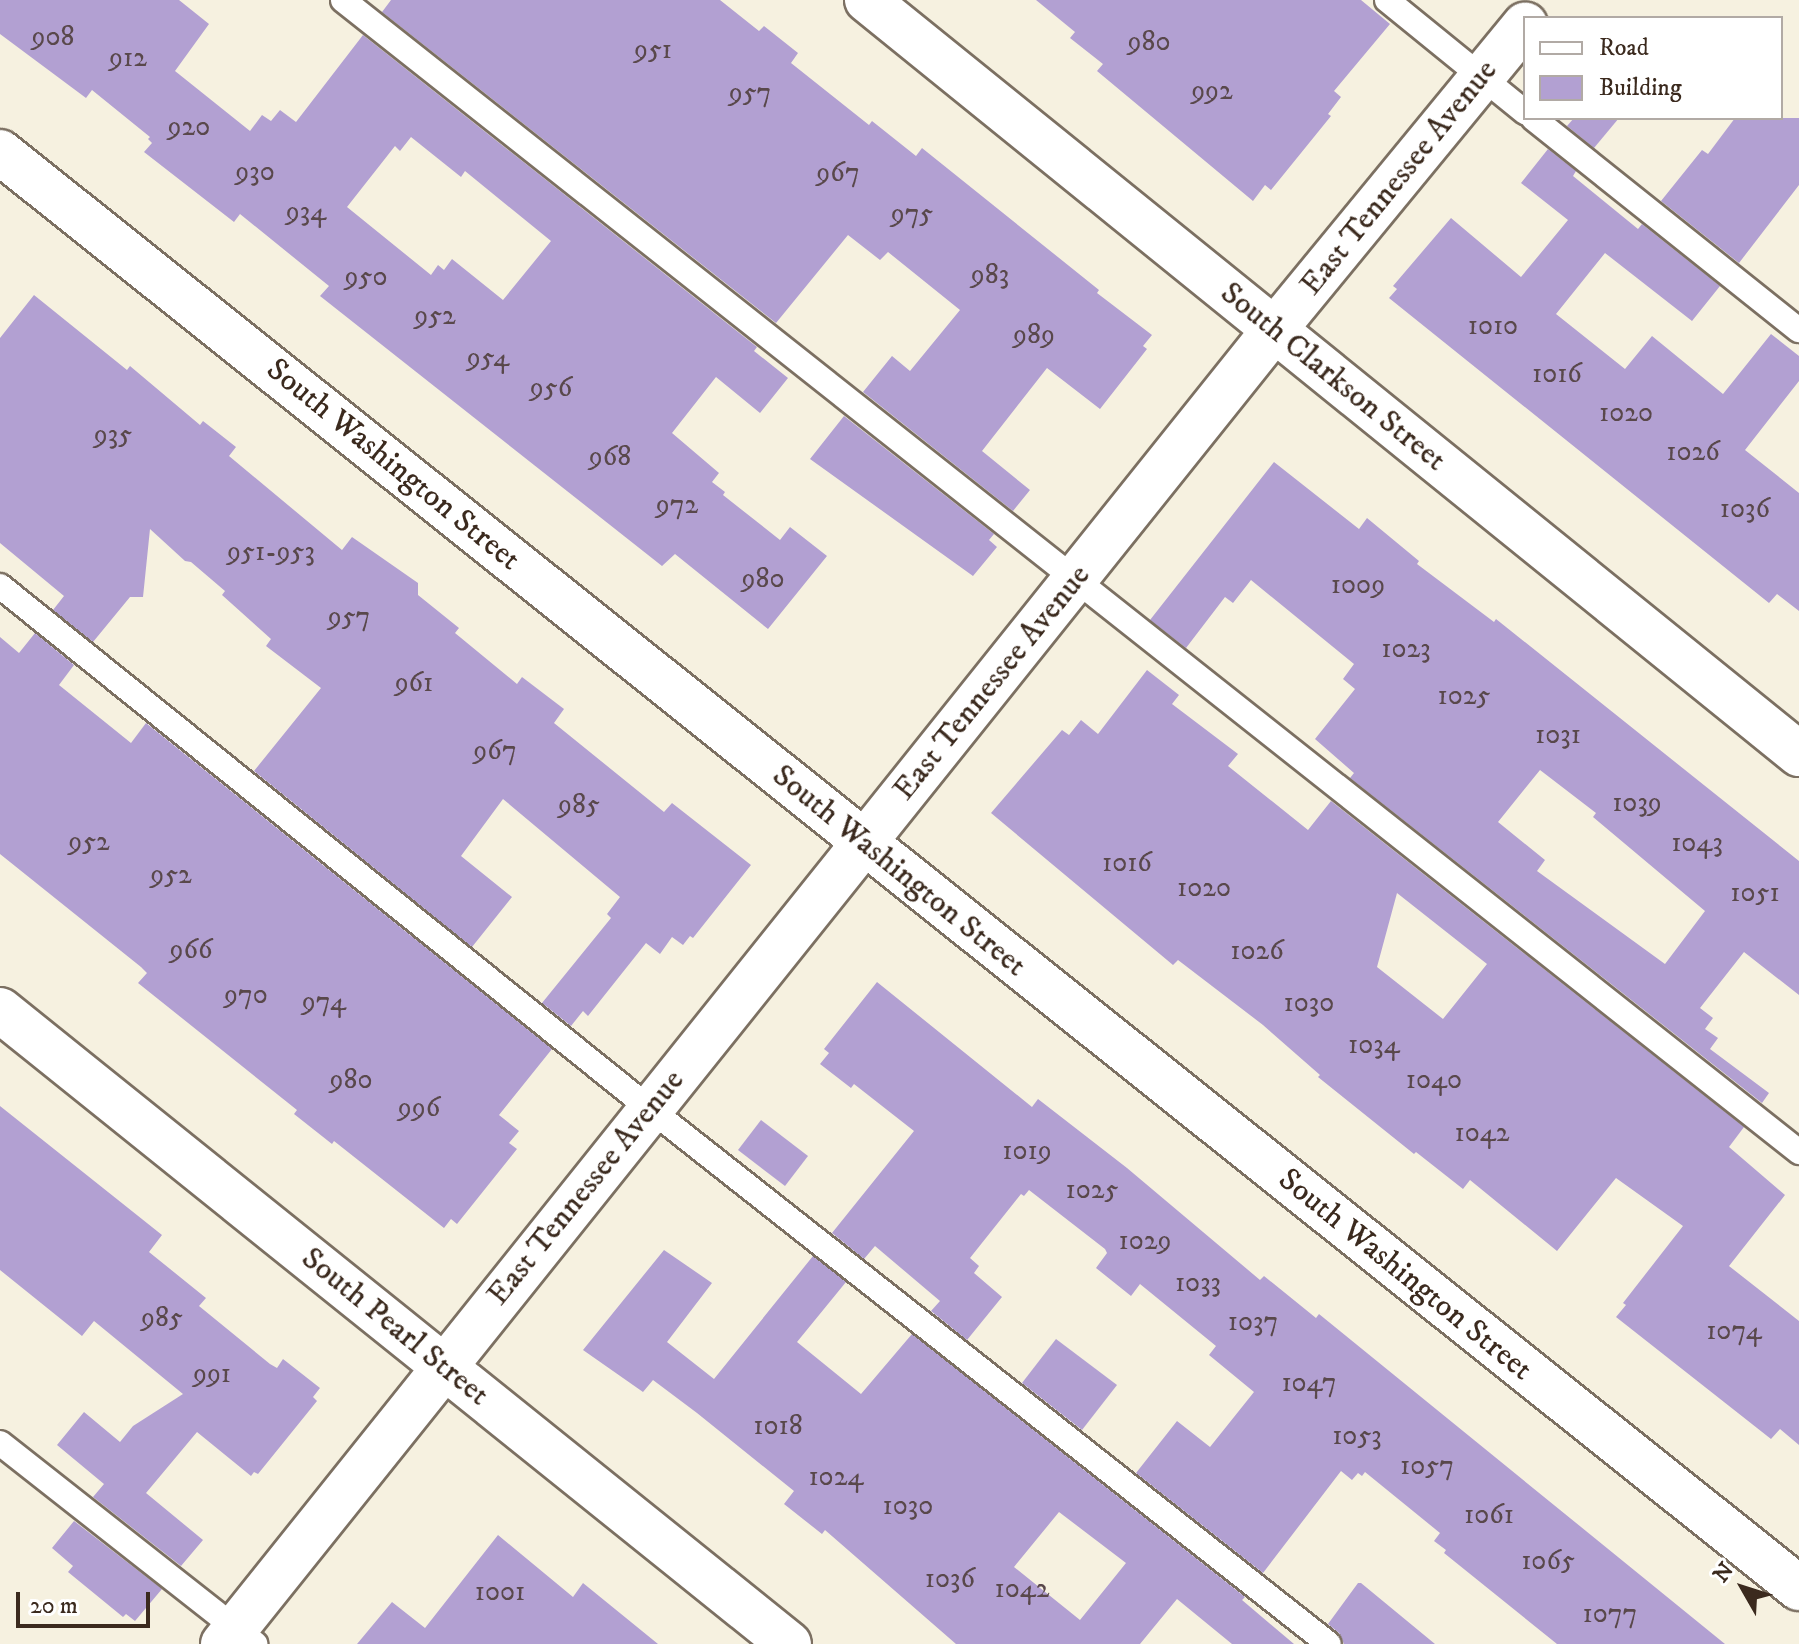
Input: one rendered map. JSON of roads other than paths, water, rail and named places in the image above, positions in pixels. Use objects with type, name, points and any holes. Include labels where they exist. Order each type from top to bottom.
[{"type":"street","name":"South Clarkson Street","points":[[867,0],[1799,754]]},
{"type":"street","points":[[1533,16],[1546,0]]},
{"type":"street","name":"East Tennessee Avenue","points":[[238,1639],[444,1367],[1275,329],[1523,27]]},
{"type":"street","name":"South Washington Street","points":[[0,152],[1799,1588]]},
{"type":"street","name":"South Pearl Street","points":[[0,1010],[789,1644]]},
{"type":"lane","points":[[343,0],[1799,1152]]},
{"type":"lane","points":[[1387,0],[1523,110]]},
{"type":"lane","points":[[1536,120],[1799,330]]},
{"type":"lane","points":[[0,586],[650,1109],[1329,1644]]},
{"type":"lane","points":[[0,1443],[238,1639]]}]
